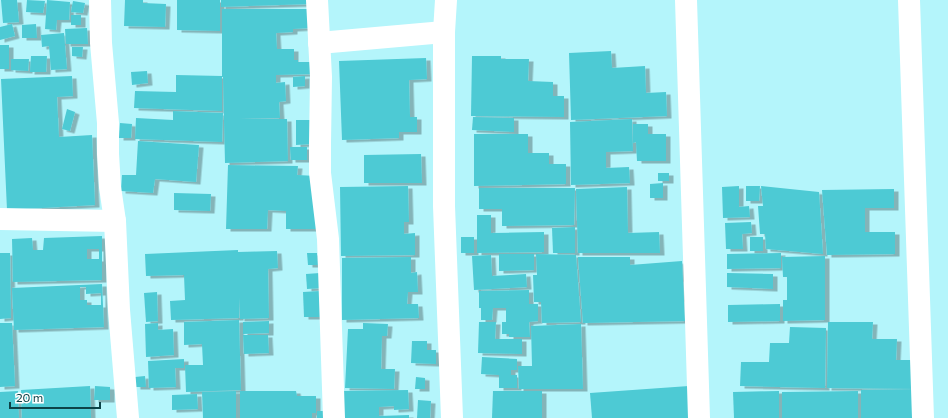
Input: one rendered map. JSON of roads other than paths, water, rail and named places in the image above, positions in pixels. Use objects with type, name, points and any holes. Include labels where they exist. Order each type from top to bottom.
[{"type":"street","points":[[100,0],[101,42],[108,123],[110,187],[115,221],[119,310],[128,418]]},
{"type":"street","points":[[318,0],[321,77],[320,173],[328,239],[334,418]]},
{"type":"street","points":[[446,0],[444,32],[444,206],[452,418]]},
{"type":"street","points":[[686,0],[699,418]]},
{"type":"street","points":[[909,0],[923,418]]},
{"type":"street","points":[[319,43],[444,32]]},
{"type":"street","points":[[0,219],[115,221]]}]
